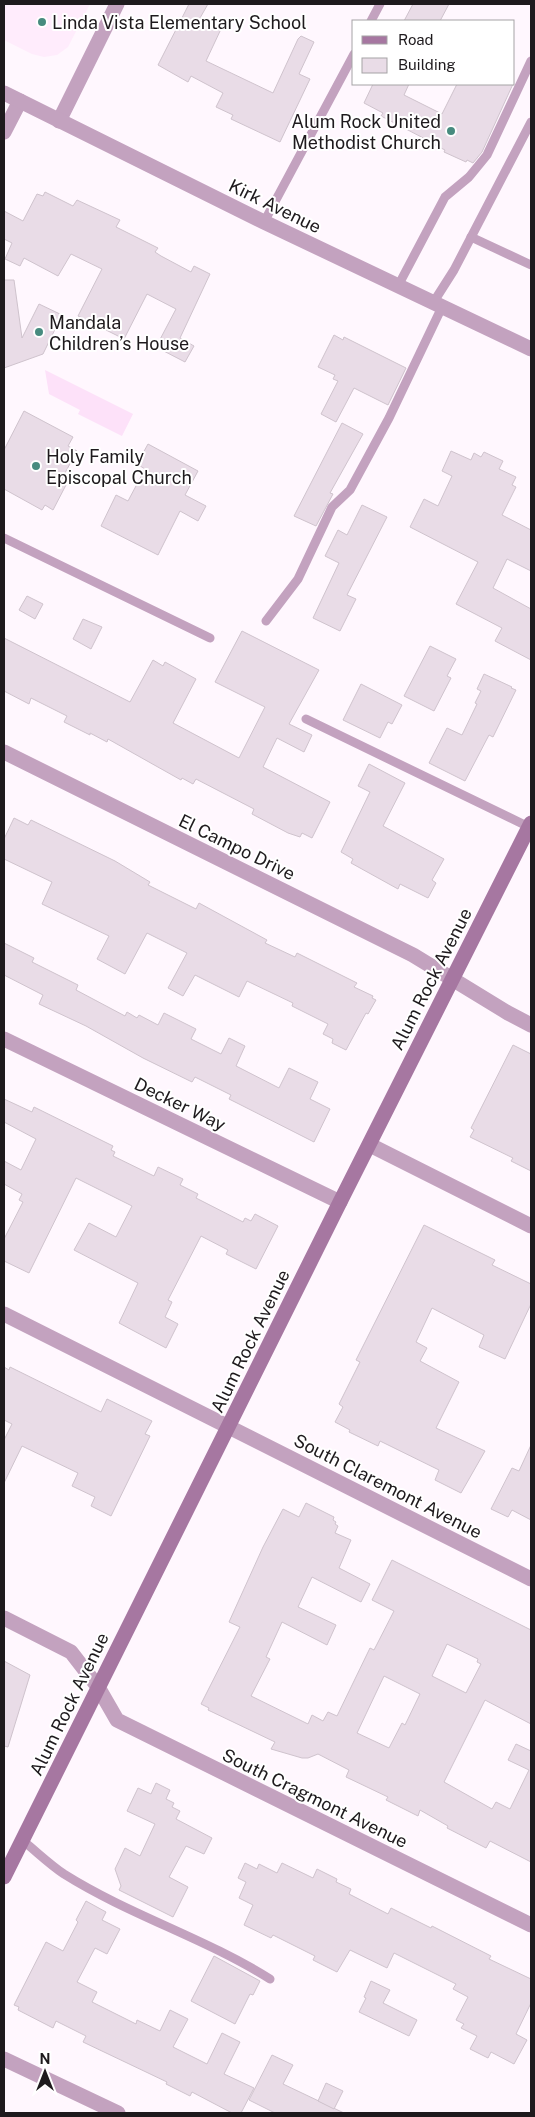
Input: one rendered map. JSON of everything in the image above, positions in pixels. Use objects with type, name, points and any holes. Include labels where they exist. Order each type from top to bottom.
[{"type":"main road","name":"Alum Rock Avenue","points":[[4,1877],[530,825]]},
{"type":"street","points":[[59,121],[117,4]]},
{"type":"street","name":"Kirk Avenue","points":[[4,93],[264,222],[531,349]]},
{"type":"street","points":[[4,132],[20,101]]},
{"type":"street","name":"El Campo Drive","points":[[4,752],[404,950],[508,1014],[531,1025]]},
{"type":"street","name":"Decker Way","points":[[4,1039],[340,1202]]},
{"type":"street","points":[[370,1145],[531,1226]]},
{"type":"street","name":"South Claremont Avenue","points":[[4,1314],[531,1579]]},
{"type":"street","name":"South Cragmont Avenue","points":[[4,1618],[71,1652],[98,1687],[117,1720],[531,1925]]},
{"type":"street","points":[[4,2059],[118,2113]]},
{"type":"lane","points":[[372,20],[380,4]]},
{"type":"lane","points":[[264,222],[352,58]]},
{"type":"lane","points":[[398,286],[445,197],[469,177],[487,155],[531,61]]},
{"type":"lane","points":[[266,621],[298,579],[332,507],[350,490],[389,418],[454,270],[531,122]]},
{"type":"lane","points":[[471,237],[531,265]]},
{"type":"lane","points":[[4,538],[210,638]]},
{"type":"lane","points":[[306,719],[530,825]]},
{"type":"lane","points":[[22,1840],[62,1873],[100,1894],[247,1964],[270,1979]]},
{"type":"shaded area","name":"Linda Vista Elementary School","points":[[4,4],[90,4],[68,47],[57,55],[44,57],[32,54],[4,40]]},
{"type":"shaded area","points":[[45,370],[133,414],[122,436],[78,414],[80,410],[49,394]]},
{"type":"building","points":[[189,4],[208,4],[200,18],[221,29],[206,61],[273,93],[298,39],[301,36],[314,42],[299,74],[310,79],[280,142],[231,119],[233,115],[216,107],[223,93],[191,76],[188,82],[158,65]]},
{"type":"building","points":[[413,4],[449,4],[441,20],[405,20]]},
{"type":"building","name":"Alum Rock United Methodist Church","points":[[373,85],[409,85],[404,95],[442,114],[456,85],[513,85],[482,152],[473,163],[467,160],[466,162],[444,152],[445,150],[381,116],[383,113],[364,103]]},
{"type":"building","points":[[45,192],[73,206],[77,200],[120,220],[116,227],[158,248],[155,252],[161,256],[191,272],[194,266],[210,274],[180,338],[194,346],[185,362],[156,347],[176,309],[147,294],[124,339],[78,316],[102,269],[71,254],[58,276],[24,258],[20,266],[5,259],[12,243],[4,239],[4,211],[23,221],[37,194],[43,196]]},
{"type":"building","points":[[4,280],[14,280],[22,338],[39,304],[62,315],[43,354],[4,368]]},
{"type":"building","points":[[334,335],[343,340],[344,337],[406,368],[388,405],[354,388],[336,422],[321,414],[338,381],[333,379],[335,375],[318,367]]},
{"type":"building","name":"Holy Family Episcopal Church","points":[[24,411],[73,437],[68,446],[77,451],[60,482],[66,485],[53,510],[45,505],[42,510],[4,489],[4,450]]},
{"type":"building","points":[[342,423],[363,434],[330,493],[333,494],[316,526],[294,516]]},
{"type":"building","points":[[148,444],[198,471],[185,495],[206,506],[198,521],[180,511],[158,555],[101,526],[116,495],[128,501],[145,469],[137,464]]},
{"type":"building","points":[[451,451],[471,460],[474,453],[481,457],[484,452],[503,461],[499,469],[516,477],[512,485],[516,487],[502,515],[531,530],[531,571],[507,559],[493,588],[531,609],[531,660],[495,641],[502,628],[456,604],[478,562],[410,527],[424,499],[438,506],[452,476],[442,471]]},
{"type":"building","points":[[362,505],[387,517],[347,595],[356,599],[340,631],[313,618],[339,563],[325,556],[338,530],[347,535]]},
{"type":"building","points":[[27,596],[43,604],[35,619],[19,610]]},
{"type":"building","points":[[83,619],[102,627],[91,649],[73,639]]},
{"type":"building","points":[[242,631],[319,670],[289,724],[312,735],[304,752],[277,738],[263,767],[330,802],[312,838],[302,833],[300,837],[288,833],[252,814],[254,809],[196,779],[193,784],[182,778],[181,780],[108,739],[107,742],[64,722],[67,716],[31,698],[29,704],[4,691],[4,638],[130,702],[153,660],[163,666],[165,662],[196,679],[173,723],[239,758],[265,707],[215,682]]},
{"type":"building","points":[[430,646],[456,659],[447,676],[451,678],[434,711],[404,696]]},
{"type":"building","points":[[484,674],[516,690],[493,737],[489,735],[465,781],[429,763],[447,728],[462,735],[477,704],[475,703],[481,691],[477,689]]},
{"type":"building","points":[[361,684],[402,705],[392,724],[388,722],[380,738],[343,720]]},
{"type":"building","points":[[369,764],[405,783],[383,826],[444,859],[432,880],[436,883],[428,898],[400,884],[398,889],[351,863],[353,859],[341,852],[370,792],[358,786]]},
{"type":"building","points":[[14,818],[28,825],[31,820],[115,861],[150,882],[148,885],[196,909],[199,903],[267,940],[265,943],[295,957],[297,953],[357,983],[354,987],[373,996],[372,998],[376,1000],[368,1014],[366,1013],[346,1050],[332,1043],[333,1039],[323,1034],[328,1024],[292,1006],[293,1003],[247,981],[239,997],[195,975],[183,996],[168,988],[187,953],[147,933],[125,974],[97,959],[109,936],[42,904],[52,882],[4,859],[4,839]]},
{"type":"building","points":[[4,943],[34,958],[32,962],[78,985],[76,990],[125,1016],[127,1012],[137,1018],[139,1015],[158,1025],[164,1013],[196,1029],[191,1039],[221,1054],[229,1038],[245,1046],[236,1066],[279,1088],[289,1068],[318,1082],[310,1099],[330,1109],[314,1142],[229,1099],[231,1095],[195,1077],[192,1082],[143,1058],[86,1026],[39,1004],[43,995],[4,975]]},
{"type":"building","points":[[513,1045],[531,1054],[531,1171],[511,1161],[513,1158],[470,1137],[474,1130],[471,1128]]},
{"type":"building","points":[[4,1099],[32,1112],[34,1107],[113,1146],[111,1150],[115,1152],[113,1156],[154,1176],[158,1167],[183,1179],[180,1185],[198,1194],[196,1198],[243,1222],[245,1218],[251,1221],[255,1214],[278,1226],[256,1269],[226,1254],[228,1250],[201,1236],[168,1300],[172,1302],[165,1317],[178,1324],[166,1348],[119,1323],[138,1283],[74,1250],[89,1223],[116,1237],[132,1206],[76,1178],[29,1273],[4,1261],[4,1239],[23,1202],[19,1200],[22,1194],[4,1184],[4,1161],[21,1170],[36,1139],[4,1122]]},
{"type":"building","points":[[424,1225],[495,1260],[492,1265],[531,1284],[531,1304],[505,1359],[479,1347],[484,1335],[432,1308],[416,1342],[427,1348],[420,1361],[459,1382],[436,1428],[485,1451],[461,1493],[435,1480],[439,1470],[380,1441],[378,1446],[349,1432],[350,1430],[335,1422],[343,1407],[339,1404],[360,1362],[356,1360]]},
{"type":"building","points":[[4,1367],[9,1370],[10,1367],[101,1412],[107,1399],[152,1421],[145,1434],[150,1436],[111,1516],[91,1506],[95,1497],[72,1486],[78,1473],[22,1446],[4,1483],[4,1440],[12,1424],[4,1420]]},
{"type":"building","points":[[531,1445],[531,1520],[512,1510],[508,1517],[491,1509],[512,1468],[519,1471]]},
{"type":"building","points":[[306,1503],[334,1517],[333,1520],[338,1526],[335,1533],[351,1540],[339,1568],[370,1584],[361,1602],[312,1577],[298,1607],[336,1625],[327,1645],[282,1622],[266,1657],[270,1659],[251,1696],[308,1724],[312,1715],[323,1721],[328,1712],[337,1716],[370,1648],[374,1650],[394,1611],[372,1600],[392,1560],[531,1630],[531,1724],[485,1700],[444,1782],[492,1809],[496,1802],[510,1809],[529,1770],[508,1760],[516,1744],[531,1751],[531,1862],[490,1841],[486,1848],[447,1828],[448,1826],[420,1810],[418,1816],[386,1800],[388,1797],[346,1777],[349,1770],[318,1754],[302,1758],[271,1749],[275,1742],[208,1710],[209,1708],[201,1704],[240,1627],[229,1622],[263,1547],[283,1509],[299,1517]],"holes":[[[447,1644],[478,1659],[477,1662],[481,1664],[466,1693],[432,1676]],[[384,1676],[420,1694],[405,1725],[402,1723],[389,1748],[357,1733]]]},
{"type":"building","points":[[4,1661],[30,1675],[8,1747],[4,1746]]},
{"type":"building","points":[[156,1783],[170,1790],[166,1799],[174,1803],[172,1807],[180,1811],[176,1819],[212,1838],[204,1854],[186,1846],[169,1877],[188,1887],[173,1917],[119,1890],[121,1886],[115,1869],[125,1848],[140,1856],[155,1824],[127,1811],[138,1788],[151,1794]]},
{"type":"building","points":[[245,1863],[257,1869],[259,1864],[277,1873],[282,1863],[313,1878],[317,1869],[337,1879],[336,1882],[351,1889],[349,1894],[388,1914],[391,1908],[431,1928],[432,1926],[491,1956],[489,1959],[531,1979],[531,2003],[516,2034],[527,2040],[514,2064],[491,2052],[488,2058],[470,2049],[477,2036],[461,2028],[464,2024],[456,2020],[468,1997],[453,1989],[456,1984],[394,1953],[387,1968],[350,1950],[337,1972],[313,1960],[315,1956],[273,1935],[271,1938],[244,1925],[253,1905],[239,1898],[246,1882],[238,1878]]},
{"type":"building","points":[[86,1901],[106,1912],[102,1920],[120,1929],[107,1954],[95,1948],[77,1982],[97,1992],[92,2002],[136,2024],[137,2020],[160,2031],[170,2010],[188,2019],[173,2047],[207,2064],[222,2033],[240,2042],[224,2074],[254,2088],[241,2113],[232,2113],[192,2092],[190,2096],[166,2084],[167,2082],[83,2042],[86,2036],[56,2021],[53,2028],[18,2010],[19,2007],[14,2005],[46,1942],[63,1951],[78,1922],[76,1920]]},
{"type":"building","points":[[214,1956],[260,1981],[253,1995],[250,1994],[235,2024],[191,2001]]},
{"type":"building","points":[[371,1981],[390,1990],[383,2003],[417,2020],[409,2036],[359,2012]]},
{"type":"building","points":[[272,2055],[293,2065],[283,2084],[344,2113],[275,2113],[249,2100]]},
{"type":"building","points":[[326,2083],[343,2091],[334,2109],[318,2101]]},
{"type":"place","name":"Linda Vista Elementary School","points":[[42,22]]},
{"type":"place","name":"Alum Rock United Methodist Church","points":[[451,131]]},
{"type":"place","name":"Mandala Children’s House","points":[[39,332]]},
{"type":"place","name":"Holy Family Episcopal Church","points":[[36,466]]}]
